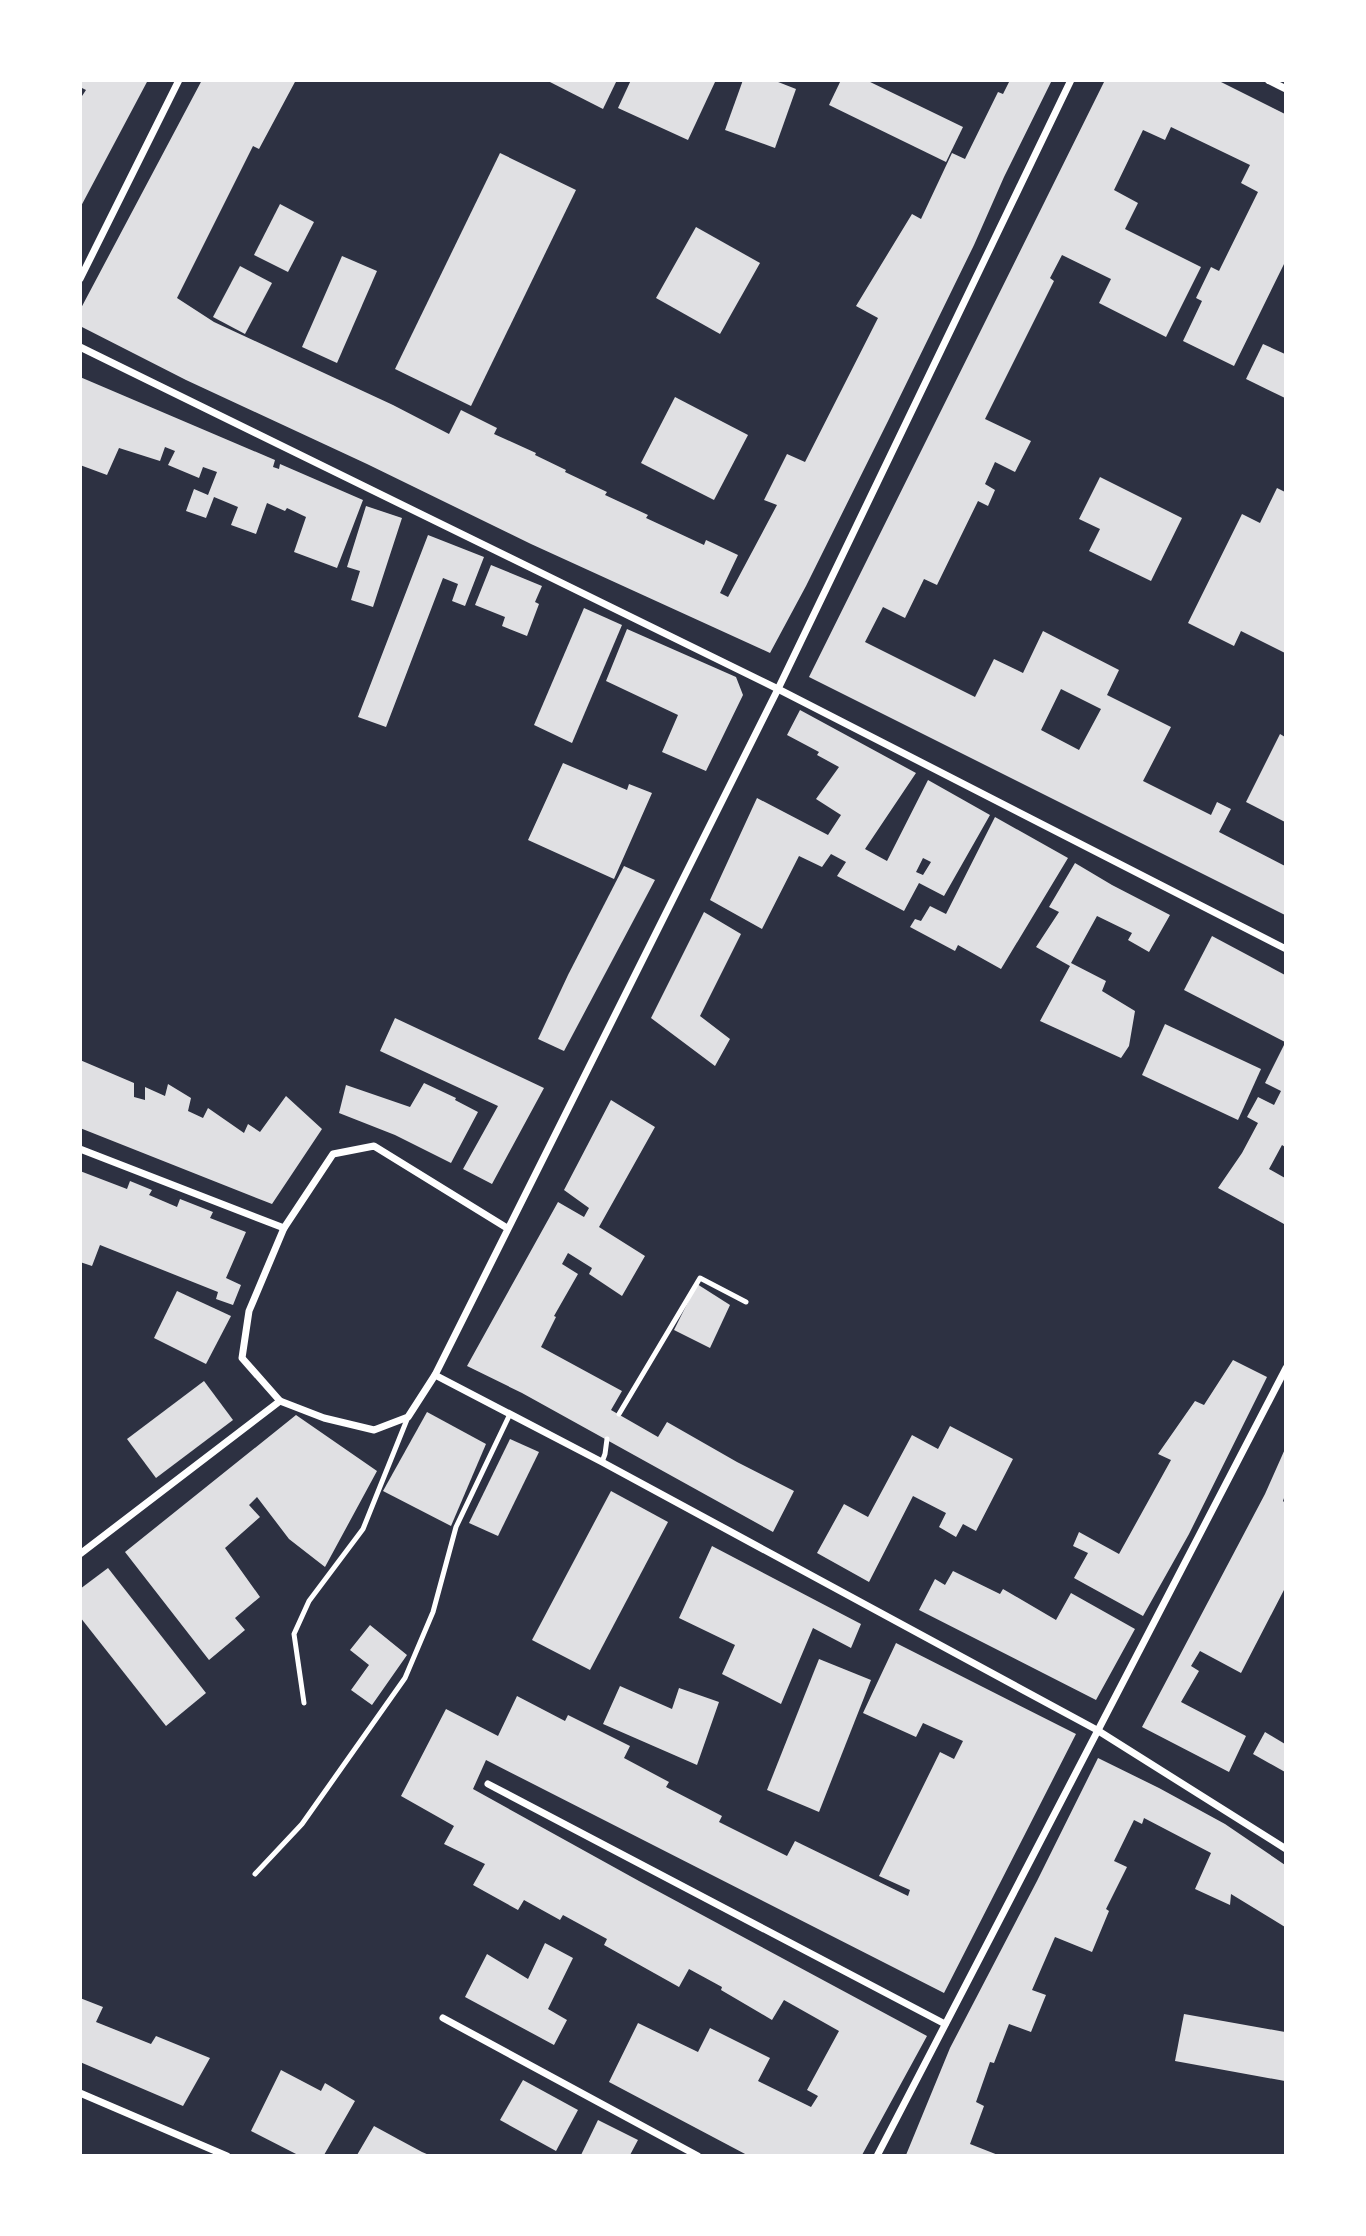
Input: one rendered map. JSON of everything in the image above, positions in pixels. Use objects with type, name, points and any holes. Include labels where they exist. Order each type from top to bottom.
[{"type":"street","points":[[80,279],[179,80]]},
{"type":"street","points":[[507,1228],[374,1146],[333,1154],[284,1228],[248,1311],[242,1358],[281,1402],[324,1418],[374,1430],[408,1417],[435,1374],[778,689],[1071,80]]},
{"type":"street","points":[[1268,80],[1286,89]]},
{"type":"street","points":[[80,347],[778,689],[1286,949]]},
{"type":"street","points":[[80,1149],[284,1228]]},
{"type":"street","points":[[877,2155],[1286,1368]]},
{"type":"street","points":[[435,1374],[1097,1730],[1286,1849]]},
{"type":"street","points":[[80,1554],[281,1402]]},
{"type":"street","points":[[488,1784],[945,2024]]},
{"type":"street","points":[[443,2018],[698,2155]]},
{"type":"street","points":[[80,2093],[227,2155]]},
{"type":"lane","points":[[619,1414],[700,1278],[746,1302]]},
{"type":"lane","points":[[256,1874],[302,1825],[405,1678],[433,1612],[456,1527],[510,1414]]},
{"type":"lane","points":[[304,1703],[294,1634],[309,1601],[363,1529],[408,1417]]},
{"type":"lane","points":[[602,1462],[607,1439]]},
{"type":"building","points":[[80,80],[148,80],[80,208],[80,99],[86,90],[80,87]]},
{"type":"building","points":[[202,80],[296,80],[259,149],[253,146],[177,298],[214,322],[449,434],[461,410],[497,428],[494,434],[536,453],[535,455],[566,470],[565,472],[607,492],[605,495],[648,515],[646,518],[704,545],[706,540],[738,555],[720,593],[728,597],[777,505],[764,500],[787,454],[805,462],[878,318],[856,306],[912,214],[921,219],[952,153],[965,159],[998,92],[1003,94],[1010,80],[1052,80],[889,419],[770,653],[531,544],[186,380],[80,326],[80,310]]},
{"type":"building","points":[[546,80],[617,80],[603,109]]},
{"type":"building","points":[[631,80],[715,82],[688,140],[618,108]]},
{"type":"building","points":[[743,80],[773,80],[796,89],[775,148],[725,130]]},
{"type":"building","points":[[841,80],[866,80],[963,127],[946,162],[829,105]]},
{"type":"building","points":[[1105,80],[1217,80],[1285,114],[1285,262],[1234,366],[1183,341],[1202,301],[1196,298],[1211,267],[1219,271],[1258,192],[1241,183],[1250,165],[1171,127],[1165,140],[1143,130],[1114,190],[1138,203],[1125,229],[1201,267],[1166,337],[1099,303],[1111,279],[1062,255],[1050,278],[1054,281],[985,419],[1031,441],[1015,472],[995,462],[985,484],[995,490],[988,506],[978,501],[937,585],[924,579],[905,618],[883,607],[865,642],[975,697],[994,659],[1023,673],[1043,631],[1119,670],[1107,695],[1171,727],[1143,781],[1211,815],[1217,802],[1231,809],[1219,832],[1285,866],[1285,915],[809,677]],"holes":[[[1061,689],[1101,709],[1079,750],[1041,730]]]},
{"type":"building","points":[[500,153],[576,190],[471,406],[395,369]]},
{"type":"building","points":[[280,204],[314,222],[288,272],[254,255]]},
{"type":"building","points":[[696,227],[760,263],[720,334],[656,298]]},
{"type":"building","points":[[342,256],[377,271],[337,363],[302,347]]},
{"type":"building","points":[[240,266],[272,283],[245,334],[213,317]]},
{"type":"building","points":[[1263,344],[1285,354],[1285,398],[1246,379]]},
{"type":"building","points":[[80,377],[275,460],[273,467],[279,469],[280,464],[363,500],[337,568],[294,552],[306,517],[287,508],[285,511],[267,503],[256,534],[231,525],[238,507],[214,497],[206,518],[186,511],[194,489],[208,495],[217,472],[203,467],[199,478],[168,465],[175,451],[165,447],[160,461],[119,448],[107,475],[80,465]]},
{"type":"building","points":[[675,397],[748,435],[714,500],[641,463]]},
{"type":"building","points":[[1100,477],[1182,518],[1151,581],[1089,551],[1100,529],[1079,519]]},
{"type":"building","points":[[1277,488],[1285,492],[1285,653],[1241,631],[1234,646],[1188,623],[1242,514],[1260,523]]},
{"type":"building","points":[[366,506],[402,518],[373,607],[351,600],[360,571],[347,567]]},
{"type":"building","points":[[428,535],[484,557],[465,606],[452,601],[458,584],[443,578],[386,727],[358,717]]},
{"type":"building","points":[[491,565],[542,586],[535,602],[539,604],[527,636],[502,626],[505,617],[475,605]]},
{"type":"building","points":[[584,608],[622,625],[572,743],[534,725]]},
{"type":"building","points":[[627,629],[736,677],[743,695],[706,771],[662,752],[678,715],[606,681]]},
{"type":"building","points":[[800,710],[916,773],[865,849],[887,861],[928,780],[990,815],[944,896],[919,883],[904,911],[837,876],[846,862],[831,854],[822,867],[799,856],[762,929],[710,900],[757,798],[828,835],[841,815],[816,799],[839,767],[817,755],[819,752],[787,735]],"holes":[[[923,858],[931,862],[923,875],[916,872]]]},
{"type":"building","points":[[1280,734],[1285,737],[1285,822],[1246,802]]},
{"type":"building","points":[[563,763],[627,790],[629,784],[652,793],[614,879],[528,840]]},
{"type":"building","points":[[995,817],[1068,858],[1001,969],[958,945],[955,951],[910,927],[915,919],[921,921],[930,906],[946,914]]},
{"type":"building","points":[[1075,863],[1170,915],[1149,952],[1128,940],[1132,933],[1097,916],[1071,963],[1106,981],[1102,991],[1135,1011],[1129,1046],[1121,1058],[1040,1021],[1070,966],[1036,947],[1059,912],[1049,907]]},
{"type":"building","points":[[624,866],[655,880],[564,1051],[538,1039]]},
{"type":"building","points":[[704,912],[741,934],[700,1016],[730,1039],[715,1066],[651,1018]]},
{"type":"building","points":[[1212,936],[1285,975],[1285,1042],[1184,990]]},
{"type":"building","points":[[395,1018],[544,1088],[492,1184],[463,1169],[498,1106],[380,1051]]},
{"type":"building","points":[[1165,1024],[1261,1069],[1238,1120],[1142,1075]]},
{"type":"building","points":[[1285,1043],[1285,1147],[1282,1145],[1269,1169],[1285,1178],[1284,1224],[1218,1188],[1258,1123],[1247,1117],[1258,1097],[1274,1105],[1281,1091],[1265,1083]]},
{"type":"building","points":[[80,1060],[134,1083],[134,1097],[145,1100],[145,1087],[165,1096],[168,1084],[191,1098],[188,1111],[203,1118],[208,1108],[244,1133],[248,1124],[260,1132],[286,1096],[322,1129],[272,1204],[80,1128]]},
{"type":"building","points":[[424,1083],[478,1112],[451,1163],[395,1135],[339,1113],[346,1085],[410,1107]]},
{"type":"building","points":[[611,1100],[655,1127],[599,1227],[645,1256],[622,1296],[589,1274],[592,1268],[568,1253],[562,1264],[578,1274],[554,1316],[556,1317],[541,1347],[622,1391],[611,1410],[658,1437],[667,1422],[794,1491],[773,1532],[522,1393],[467,1366],[558,1202],[584,1217],[589,1208],[564,1190]]},
{"type":"building","points":[[80,1171],[127,1189],[130,1181],[152,1190],[149,1195],[177,1207],[180,1199],[213,1212],[210,1218],[246,1232],[226,1278],[241,1285],[233,1305],[216,1299],[218,1292],[100,1245],[92,1266],[80,1262]]},
{"type":"building","points":[[697,1284],[730,1305],[710,1348],[674,1330]]},
{"type":"building","points":[[177,1291],[231,1316],[206,1364],[154,1338]]},
{"type":"building","points":[[1233,1360],[1267,1377],[1189,1534],[1143,1616],[1074,1578],[1088,1553],[1073,1546],[1079,1532],[1119,1554],[1171,1460],[1158,1454],[1195,1401],[1204,1405]]},
{"type":"building","points":[[204,1381],[233,1420],[156,1478],[127,1439]]},
{"type":"building","points":[[427,1412],[486,1444],[451,1526],[383,1491]]},
{"type":"building","points":[[296,1415],[377,1471],[325,1567],[289,1539],[257,1497],[249,1505],[260,1517],[225,1548],[260,1597],[235,1618],[245,1630],[209,1660],[125,1552]]},
{"type":"building","points":[[950,1426],[1013,1459],[976,1531],[963,1524],[956,1537],[939,1527],[946,1513],[913,1496],[869,1582],[817,1553],[844,1504],[868,1517],[912,1435],[938,1449]]},
{"type":"building","points":[[510,1439],[539,1452],[498,1536],[469,1523]]},
{"type":"building","points":[[1285,1449],[1285,1588],[1241,1673],[1200,1651],[1191,1666],[1199,1671],[1181,1702],[1246,1736],[1229,1772],[1142,1727],[1265,1494]]},
{"type":"building","points":[[611,1491],[668,1522],[590,1670],[532,1640]]},
{"type":"building","points":[[712,1546],[861,1624],[851,1648],[813,1628],[781,1704],[722,1674],[735,1645],[679,1618]]},
{"type":"building","points":[[108,1568],[206,1693],[166,1726],[80,1617],[80,1589]]},
{"type":"building","points":[[953,1571],[1000,1594],[1003,1589],[1056,1620],[1071,1593],[1135,1629],[1096,1700],[919,1610],[935,1579],[945,1585]]},
{"type":"building","points":[[370,1625],[407,1655],[372,1705],[351,1690],[369,1665],[350,1650]]},
{"type":"building","points":[[896,1643],[1076,1734],[944,1993],[486,1760],[473,1789],[927,2036],[862,2155],[747,2155],[609,2082],[638,2023],[698,2052],[710,2028],[770,2058],[758,2081],[811,2107],[818,2096],[807,2090],[839,2031],[784,2000],[772,2020],[689,1969],[679,1987],[604,1945],[607,1939],[563,1915],[560,1920],[524,1900],[518,1910],[473,1885],[485,1864],[444,1844],[454,1826],[401,1796],[446,1709],[498,1736],[517,1696],[565,1721],[568,1715],[630,1746],[624,1758],[669,1782],[666,1787],[722,1816],[719,1822],[787,1856],[795,1841],[908,1896],[910,1890],[879,1876],[940,1752],[954,1759],[963,1741],[923,1723],[916,1737],[863,1713]]},
{"type":"building","points":[[819,1659],[871,1680],[819,1812],[767,1790]]},
{"type":"building","points":[[620,1686],[672,1709],[679,1688],[719,1702],[697,1765],[603,1724]]},
{"type":"building","points":[[1265,1732],[1285,1744],[1285,1772],[1253,1754]]},
{"type":"building","points":[[1098,1758],[1225,1824],[1285,1865],[1285,1927],[1231,1894],[1230,1905],[1195,1889],[1211,1853],[1144,1818],[1142,1824],[1134,1820],[1114,1861],[1127,1867],[1106,1909],[1109,1911],[1092,1952],[1055,1937],[1032,1990],[1046,1995],[1031,2032],[1009,2024],[994,2063],[990,2062],[976,2102],[984,2106],[970,2144],[998,2155],[906,2155],[950,2048]]},
{"type":"building","points":[[545,1943],[573,1958],[548,2009],[567,2020],[554,2045],[465,1997],[487,1954],[528,1979]]},
{"type":"building","points":[[80,1998],[103,2007],[96,2022],[151,2044],[156,2036],[210,2058],[183,2106],[80,2062]]},
{"type":"building","points":[[1184,2014],[1285,2032],[1285,2081],[1175,2061]]},
{"type":"building","points":[[281,2070],[321,2091],[325,2083],[355,2101],[324,2155],[298,2155],[251,2131]]},
{"type":"building","points":[[523,2080],[578,2110],[556,2151],[500,2120]]},
{"type":"building","points":[[598,2120],[638,2140],[630,2155],[581,2155]]},
{"type":"building","points":[[374,2126],[422,2152],[429,2155],[357,2155]]}]
